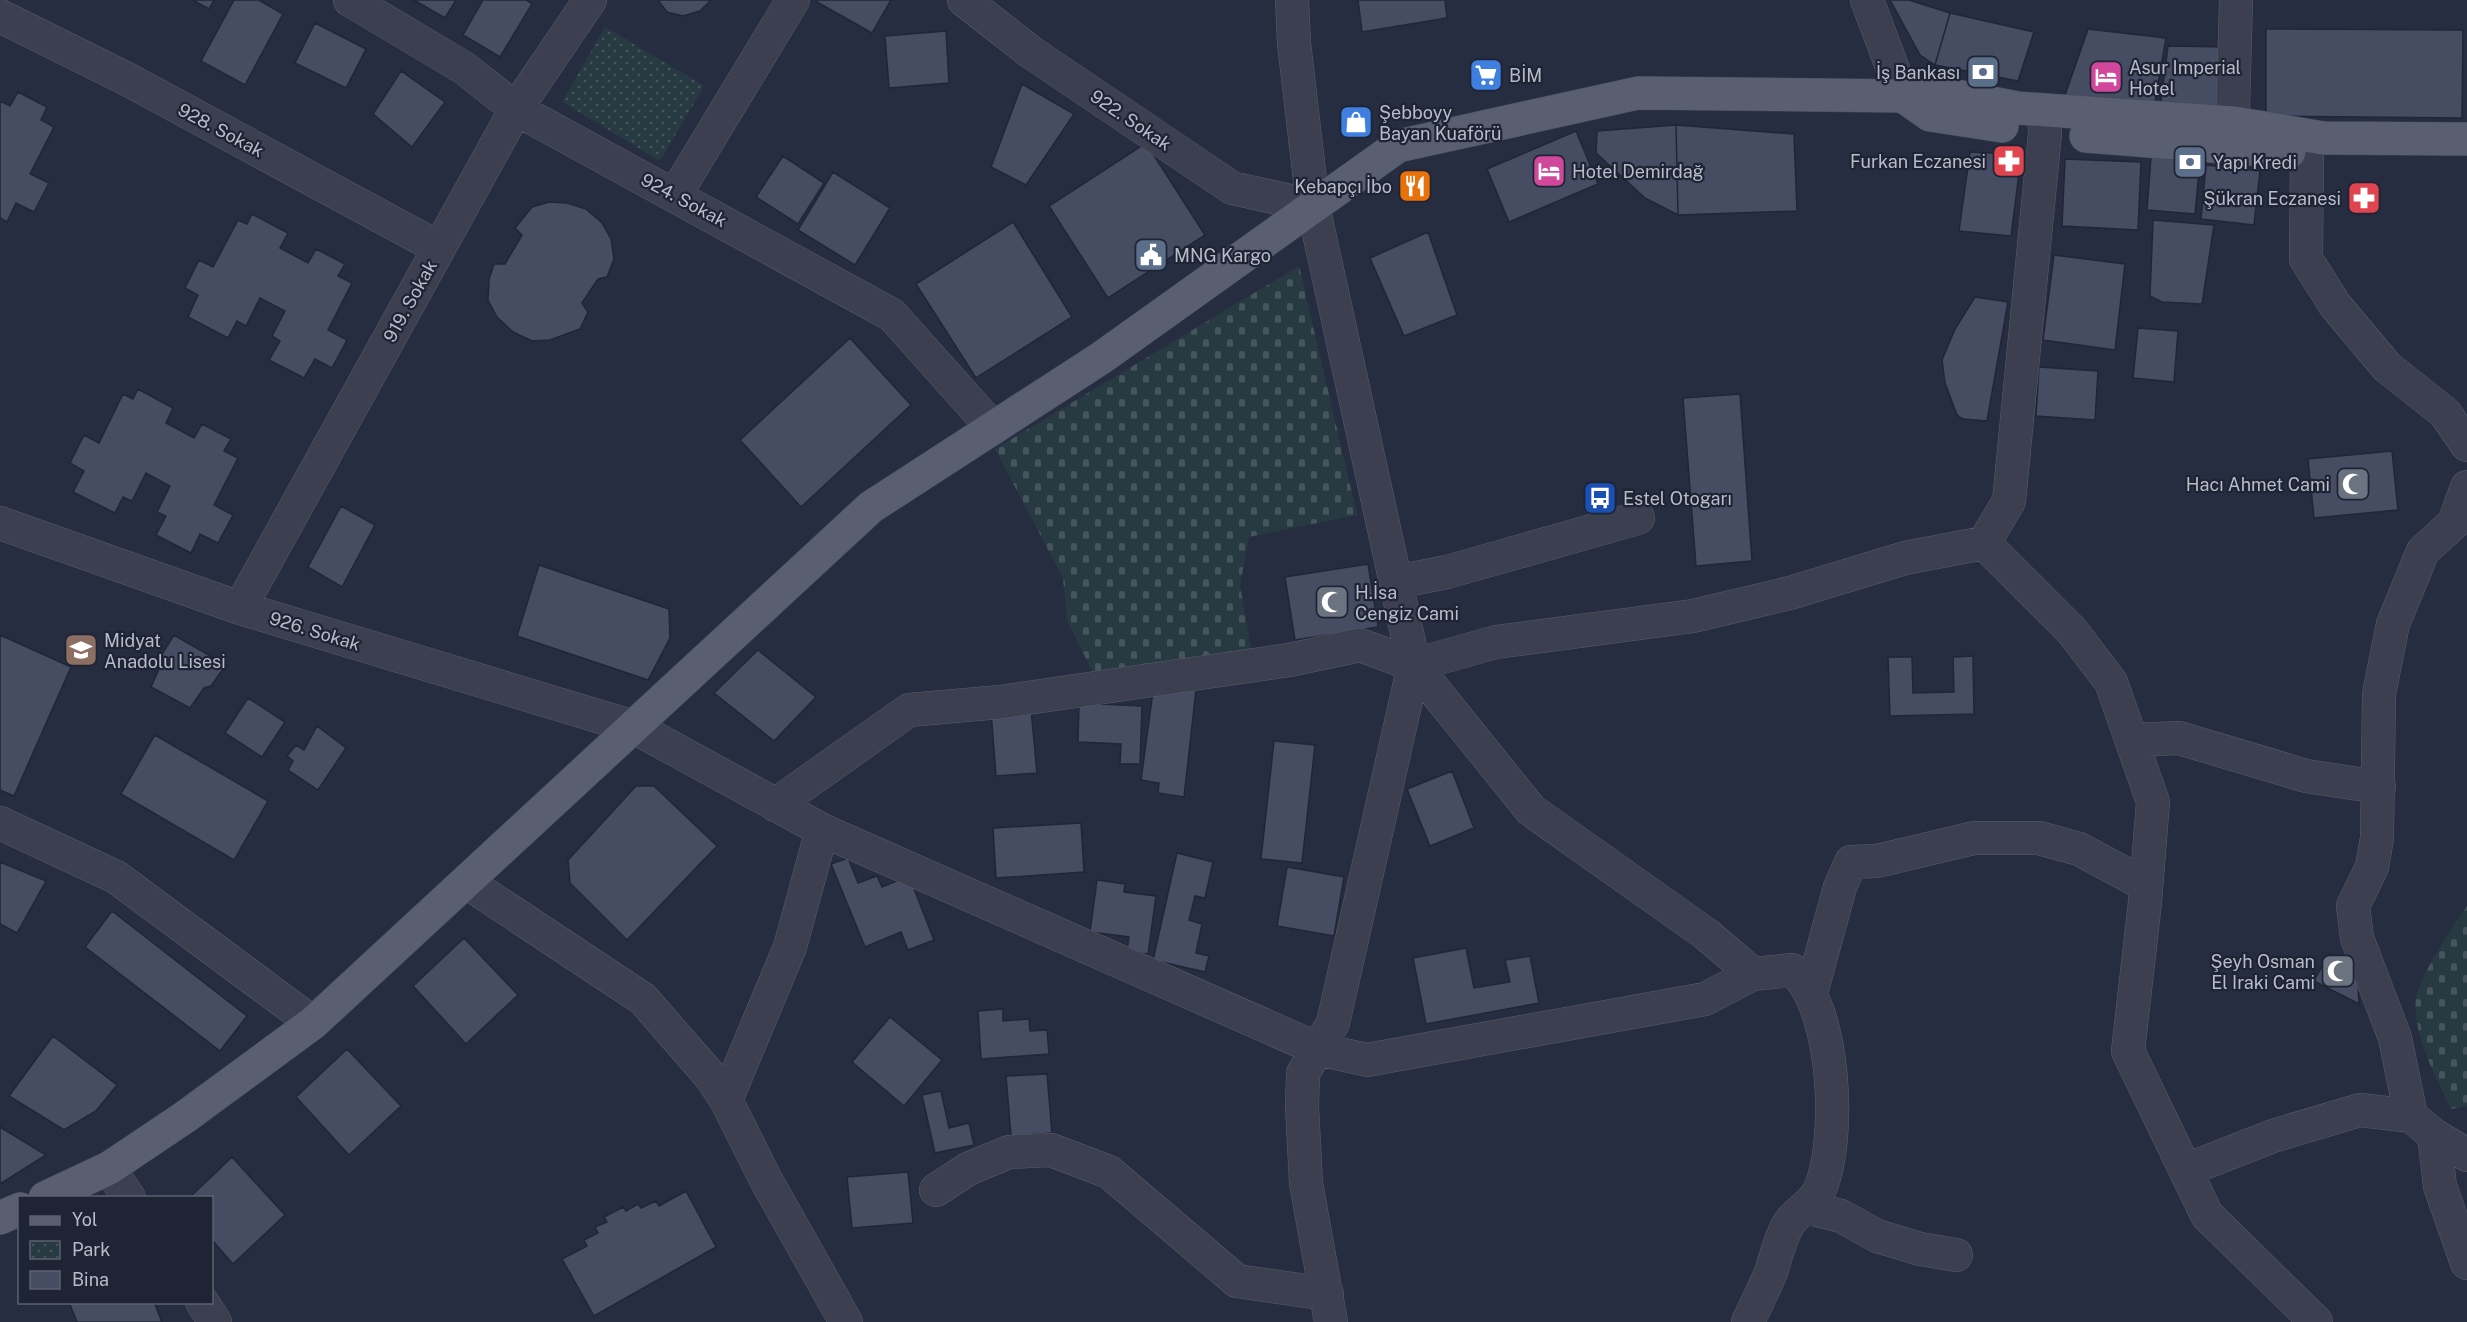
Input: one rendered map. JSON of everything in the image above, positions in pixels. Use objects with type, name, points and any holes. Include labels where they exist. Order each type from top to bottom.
[{"type":"main road","points":[[47,1196],[109,1168],[314,1023],[871,507],[1101,358],[1398,146],[1638,93],[1903,96],[1941,93],[2017,108],[2045,122],[2233,135],[2467,139]]},
{"type":"main road","points":[[2233,135],[2307,153],[2467,161]]},
{"type":"main road","points":[[0,1218],[18,1210]]},
{"type":"street","name":"924. Sokak","points":[[350,0],[464,68],[516,109],[891,315],[993,428]]},
{"type":"street","name":"919. Sokak","points":[[240,608],[516,109],[590,0]]},
{"type":"street","points":[[675,195],[793,0]]},
{"type":"street","name":"922. Sokak","points":[[964,0],[1032,53],[1232,188],[1313,206]]},
{"type":"street","points":[[936,1190],[968,1169],[1009,1152],[1051,1150],[1109,1172],[1237,1281],[1329,1308],[1306,1183],[1302,1106],[1303,1073],[1333,1023],[1414,665],[1313,206],[1294,43],[1292,0]]},
{"type":"street","points":[[1867,0],[1903,96]]},
{"type":"street","points":[[2233,135],[2236,0]]},
{"type":"street","name":"928. Sokak","points":[[0,16],[127,79],[439,248]]},
{"type":"street","points":[[1414,665],[1496,642],[1692,616],[1790,593],[1905,558],[1984,543],[2009,501],[2045,122]]},
{"type":"street","points":[[2307,153],[2306,259],[2335,305],[2387,367],[2445,413],[2467,445]]},
{"type":"street","points":[[2467,487],[2454,523],[2423,551],[2393,624],[2379,694],[2377,838],[2372,867],[2353,906],[2357,939],[2395,1038],[2440,1186],[2467,1263]]},
{"type":"street","points":[[1396,582],[1448,572],[1638,518]]},
{"type":"street","name":"926. Sokak","points":[[0,523],[240,608],[634,727],[822,830],[1318,1049],[1367,1060],[1705,999],[1753,974]]},
{"type":"street","points":[[1984,543],[2073,631],[2111,682],[2153,802],[2128,1051],[2207,1215],[2316,1322]]},
{"type":"street","points":[[775,805],[909,710],[1000,702],[1266,664],[1360,645],[1414,665],[1531,810],[1706,934],[1753,974],[1792,970],[1804,980],[1811,993],[1819,1009],[1831,1080],[1834,1115],[1827,1165],[1818,1193],[1788,1223],[1748,1322]]},
{"type":"street","points":[[2132,740],[2179,738],[2306,776],[2379,787]]},
{"type":"street","points":[[0,824],[116,878],[314,1023]]},
{"type":"street","points":[[726,1100],[790,947],[822,830]]},
{"type":"street","points":[[1811,993],[1840,887],[1851,862],[1877,861],[1974,838],[2039,838],[2079,849],[2146,885]]},
{"type":"street","points":[[468,882],[643,999],[711,1077],[726,1100],[766,1180],[846,1322]]},
{"type":"street","points":[[2186,1170],[2273,1136],[2360,1110],[2423,1125],[2467,1155]]},
{"type":"street","points":[[109,1168],[128,1196]]},
{"type":"street","points":[[1805,1207],[1841,1216],[1888,1239],[1920,1249],[1956,1255]]},
{"type":"street","points":[[203,1304],[215,1322]]},
{"type":"green space","points":[[605,27],[704,86],[660,161],[562,102]]},
{"type":"green space","points":[[1299,266],[1357,515],[1249,537],[1240,585],[1252,654],[1093,673],[1067,620],[1063,578],[995,449]]},
{"type":"green space","points":[[2467,906],[2467,1106],[2451,1109],[2422,1041],[2416,1013],[2416,999],[2430,965]]},
{"type":"building","points":[[193,0],[214,0],[209,9]]},
{"type":"building","points":[[234,0],[259,0],[283,14],[245,85],[201,61]]},
{"type":"building","points":[[414,0],[456,0],[445,18]]},
{"type":"building","points":[[483,0],[526,0],[532,4],[500,57],[463,35]]},
{"type":"building","points":[[658,0],[711,0],[700,11],[683,16],[667,12]]},
{"type":"building","points":[[818,0],[891,0],[872,33],[817,2]]},
{"type":"building","points":[[1358,0],[1445,0],[1447,18],[1362,32]]},
{"type":"building","points":[[1890,0],[1909,0],[1950,13],[1935,65],[1920,55]]},
{"type":"building","points":[[1950,13],[2034,32],[2018,81],[1935,65]]},
{"type":"building","points":[[315,23],[366,49],[346,88],[295,63]]},
{"type":"building","points":[[2088,29],[2166,38],[2153,113],[2064,98]]},
{"type":"building","points":[[2266,29],[2463,30],[2462,118],[2266,116]]},
{"type":"building","points":[[946,31],[949,83],[889,88],[885,36]]},
{"type":"building","points":[[2168,46],[2230,47],[2229,111],[2160,109]]},
{"type":"building","points":[[401,71],[445,102],[412,147],[373,114]]},
{"type":"building","points":[[1022,84],[1074,114],[1026,185],[991,167]]},
{"type":"building","points":[[18,92],[47,107],[41,120],[54,127],[30,174],[49,183],[34,212],[16,203],[7,222],[0,218],[0,101],[10,106]]},
{"type":"building","points":[[1676,125],[1678,215],[1645,198],[1596,153],[1597,131]]},
{"type":"building","points":[[1676,125],[1794,134],[1797,211],[1678,215]]},
{"type":"building","points":[[1576,131],[1598,184],[1509,222],[1487,169]]},
{"type":"building","points":[[1146,143],[1205,235],[1108,298],[1049,206]]},
{"type":"building","points":[[1970,152],[2013,154],[2020,166],[2011,236],[1959,231]]},
{"type":"building","points":[[783,156],[824,183],[798,224],[756,197]]},
{"type":"building","points":[[2151,157],[2200,161],[2195,214],[2147,210]]},
{"type":"building","points":[[2065,159],[2141,162],[2138,230],[2062,226]]},
{"type":"building","points":[[2206,165],[2260,171],[2254,225],[2201,219]]},
{"type":"building","points":[[833,172],[890,208],[855,265],[798,230]]},
{"type":"building","points":[[549,202],[567,203],[586,209],[602,223],[611,239],[614,259],[607,277],[598,279],[582,303],[588,312],[580,329],[550,340],[532,341],[513,332],[497,317],[488,300],[489,279],[494,264],[505,264],[522,235],[515,228],[532,207]]},
{"type":"building","points":[[252,214],[288,233],[280,248],[308,263],[316,249],[345,264],[338,276],[352,283],[328,330],[347,340],[332,368],[315,359],[304,378],[269,360],[280,341],[272,336],[285,311],[260,298],[246,326],[237,321],[228,338],[188,317],[198,295],[185,288],[199,260],[213,267],[238,220],[247,224]]},
{"type":"building","points":[[2153,220],[2214,225],[2202,304],[2162,302],[2150,296]]},
{"type":"building","points":[[1013,222],[1072,317],[976,378],[916,284]]},
{"type":"building","points":[[1428,232],[1457,315],[1404,336],[1370,258]]},
{"type":"building","points":[[2054,255],[2125,264],[2115,350],[2043,340]]},
{"type":"building","points":[[1975,297],[2008,302],[1987,421],[1963,419],[1957,415],[1945,383],[1942,360],[1955,329]]},
{"type":"building","points":[[2138,328],[2178,331],[2174,382],[2133,378]]},
{"type":"building","points":[[850,338],[911,405],[801,507],[740,440]]},
{"type":"building","points":[[2039,367],[2098,371],[2095,420],[2036,416]]},
{"type":"building","points":[[138,389],[173,408],[166,423],[194,438],[202,424],[231,439],[224,451],[238,458],[214,505],[233,515],[218,543],[200,534],[191,553],[156,535],[166,516],[157,512],[170,486],[146,473],[132,501],[123,497],[115,513],[73,492],[84,471],[70,463],[84,435],[99,443],[123,394],[133,399]]},
{"type":"building","points":[[1740,394],[1752,561],[1696,566],[1683,398]]},
{"type":"building","name":"Hacı Ahmet Cami","points":[[2392,451],[2398,510],[2314,518],[2308,459]]},
{"type":"building","points":[[341,506],[375,525],[342,587],[308,567]]},
{"type":"building","name":"H.İsa Cengiz Cami","points":[[1368,564],[1378,627],[1295,640],[1285,577]]},
{"type":"building","points":[[539,565],[669,609],[670,638],[648,680],[517,636]]},
{"type":"building","points":[[0,635],[71,667],[14,796],[0,790]]},
{"type":"building","points":[[174,635],[226,665],[211,686],[204,688],[190,708],[151,687],[162,662],[162,654]]},
{"type":"building","points":[[758,650],[816,697],[774,741],[714,693]]},
{"type":"building","points":[[1973,656],[1974,714],[1890,716],[1888,657],[1912,657],[1913,693],[1954,692],[1953,657]]},
{"type":"building","points":[[1154,684],[1196,690],[1184,797],[1158,793],[1159,783],[1141,780]]},
{"type":"building","points":[[248,698],[285,722],[262,757],[225,733]]},
{"type":"building","points":[[1079,703],[1142,706],[1140,764],[1120,764],[1121,744],[1078,742]]},
{"type":"building","points":[[1031,709],[1037,773],[996,776],[991,712]]},
{"type":"building","points":[[317,726],[346,748],[318,790],[288,770],[293,761],[287,756],[296,745],[304,750]]},
{"type":"building","points":[[155,735],[268,801],[234,860],[121,794]]},
{"type":"building","points":[[1274,741],[1315,745],[1302,863],[1261,859]]},
{"type":"building","points":[[1452,771],[1474,828],[1430,846],[1407,789]]},
{"type":"building","points":[[636,786],[654,786],[717,846],[627,940],[570,883],[568,860]]},
{"type":"building","points":[[1081,823],[1084,872],[996,878],[993,828]]},
{"type":"building","points":[[1177,853],[1213,862],[1205,898],[1195,896],[1189,920],[1202,924],[1196,953],[1209,956],[1205,972],[1153,960]]},
{"type":"building","points":[[848,858],[858,883],[877,876],[882,887],[909,876],[934,940],[908,950],[901,932],[865,947],[831,864]]},
{"type":"building","points":[[0,862],[46,881],[17,933],[0,924]]},
{"type":"building","points":[[1287,867],[1344,877],[1334,936],[1277,926]]},
{"type":"building","points":[[1097,880],[1125,884],[1124,892],[1156,896],[1148,954],[1127,951],[1129,937],[1090,932]]},
{"type":"building","points":[[112,911],[247,1016],[220,1051],[85,947]]},
{"type":"building","points":[[464,938],[518,995],[466,1044],[413,986]]},
{"type":"building","points":[[1466,948],[1474,988],[1510,982],[1505,960],[1530,956],[1539,1003],[1426,1024],[1413,958]]},
{"type":"building","name":"Şeyh Osman El Iraki Cami","points":[[2329,954],[2357,962],[2359,1004],[2314,981]]},
{"type":"building","points":[[1003,1009],[1003,1021],[1029,1019],[1030,1031],[1047,1030],[1049,1054],[981,1059],[978,1011]]},
{"type":"building","points":[[890,1017],[942,1060],[904,1106],[852,1062]]},
{"type":"building","points":[[53,1036],[117,1085],[96,1111],[64,1130],[9,1096]]},
{"type":"building","points":[[347,1049],[401,1106],[349,1155],[296,1097]]},
{"type":"building","points":[[1047,1074],[1052,1133],[1011,1136],[1006,1076]]},
{"type":"building","points":[[941,1091],[949,1128],[969,1123],[974,1145],[935,1153],[922,1095]]},
{"type":"building","points":[[0,1127],[46,1155],[0,1184]]},
{"type":"building","points":[[232,1157],[285,1215],[233,1264],[213,1241],[213,1196],[191,1196]]},
{"type":"building","points":[[908,1172],[913,1223],[852,1228],[847,1177]]},
{"type":"building","points":[[686,1191],[716,1247],[594,1316],[562,1259],[587,1246],[584,1240],[598,1233],[595,1227],[607,1222],[604,1217],[623,1207],[626,1211],[638,1204],[641,1208],[656,1201],[659,1206]]},
{"type":"building","points":[[70,1304],[155,1304],[162,1322],[77,1322]]},
{"type":"place","name":"İş Bankası","points":[[1983,72]]},
{"type":"place","name":"BİM","points":[[1486,75]]},
{"type":"place","name":"Asur Imperial Hotel","points":[[2106,77]]},
{"type":"place","name":"Şebboyy Bayan Kuaförü","points":[[1356,122]]},
{"type":"place","name":"Furkan Eczanesi","points":[[2009,161]]},
{"type":"place","name":"Yapı Kredi","points":[[2190,162]]},
{"type":"place","name":"Hotel Demirdağ","points":[[1549,171]]},
{"type":"place","name":"Kebapçı İbo","points":[[1415,186]]},
{"type":"place","name":"Şükran Eczanesi","points":[[2364,198]]},
{"type":"place","name":"MNG Kargo","points":[[1151,255]]},
{"type":"place","name":"Hacı Ahmet Cami","points":[[2353,484]]},
{"type":"place","name":"Estel Otogarı","points":[[1600,498]]},
{"type":"place","name":"H.İsa Cengiz Cami","points":[[1332,602]]},
{"type":"place","name":"Midyat Anadolu Lisesi","points":[[81,650]]},
{"type":"place","name":"Şeyh Osman El Iraki Cami","points":[[2338,971]]}]
